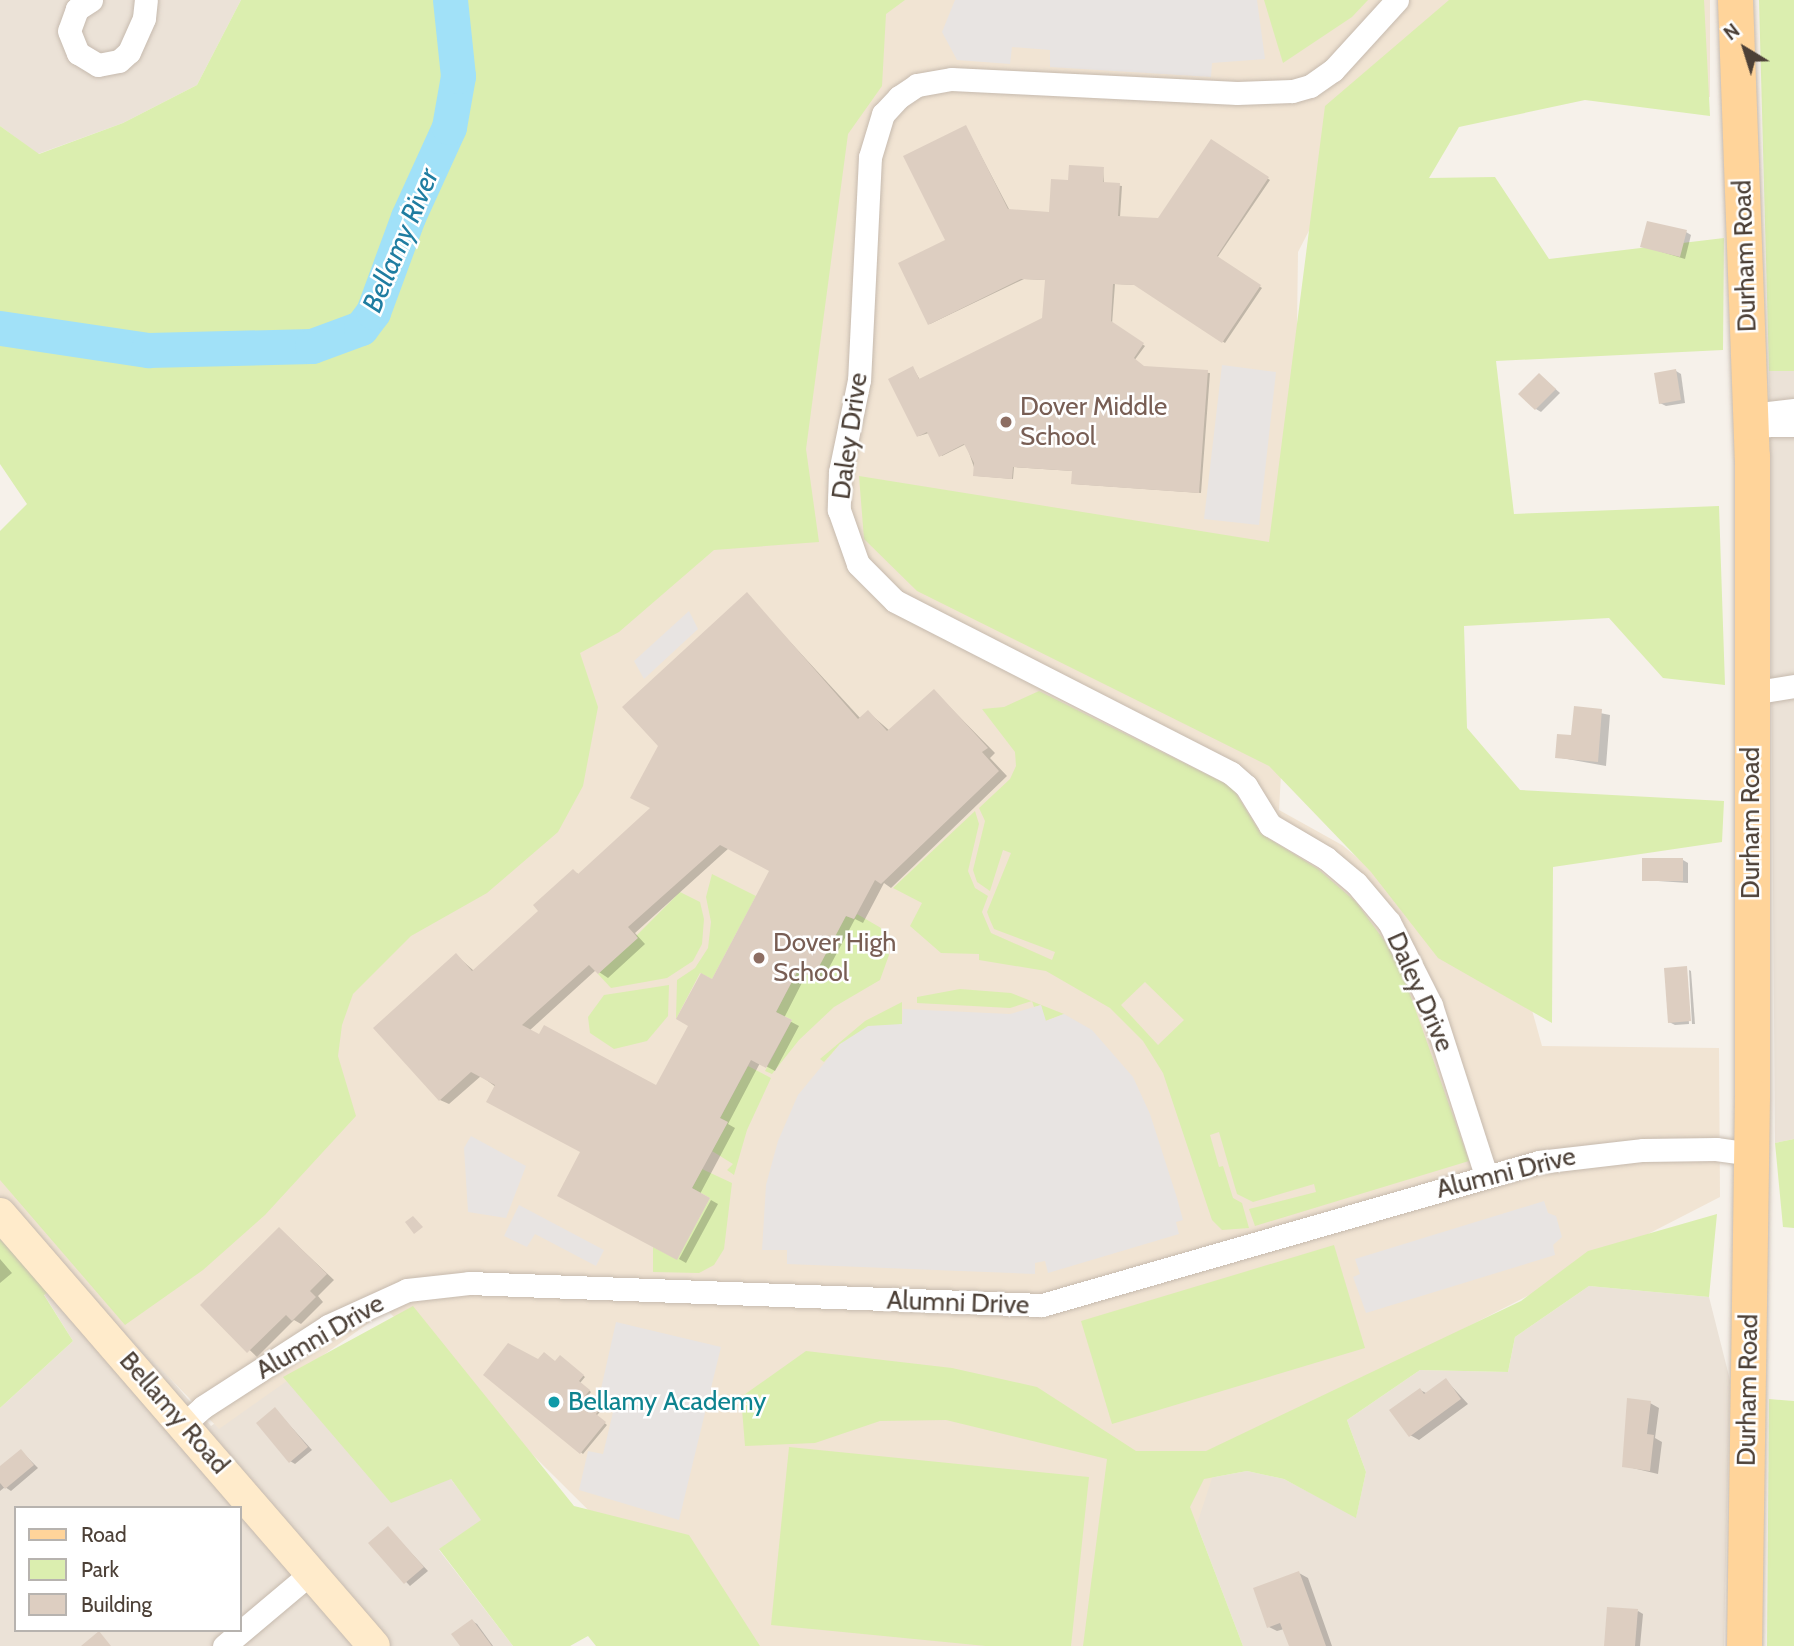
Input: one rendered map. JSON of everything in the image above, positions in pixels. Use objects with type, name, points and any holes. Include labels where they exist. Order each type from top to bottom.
[{"type":"main road","name":"Durham Road","points":[[1735,0],[1751,415],[1751,1154],[1744,1646]]},
{"type":"street","points":[[91,0],[77,9],[69,31],[78,53],[98,65],[119,61],[129,52],[144,18],[146,0]]},
{"type":"street","name":"Daley Drive","points":[[1397,0],[1333,70],[1310,86],[1292,92],[1249,94],[951,79],[917,85],[899,97],[883,114],[870,157],[859,380],[840,472],[839,510],[859,564],[895,601],[1231,773],[1246,786],[1270,825],[1326,858],[1356,883],[1389,922],[1431,1005],[1486,1175]]},
{"type":"street","points":[[1751,415],[1794,410]]},
{"type":"street","points":[[1751,415],[1769,425],[1794,425]]},
{"type":"street","points":[[1751,693],[1794,686]]},
{"type":"street","name":"Alumni Drive","points":[[183,1425],[203,1407],[328,1326],[407,1290],[469,1283],[1042,1305],[1486,1175],[1580,1154],[1704,1149],[1751,1154]]},
{"type":"street","name":"Bellamy Road","points":[[0,1214],[374,1646]]},
{"type":"street","points":[[242,1631],[312,1572]]},
{"type":"street","points":[[224,1646],[241,1632]]},
{"type":"shaded area","points":[[0,0],[241,0],[197,85],[123,123],[38,154],[0,126]]},
{"type":"shaded area","name":"Dover High School","points":[[711,0],[1710,0],[1710,97],[1380,93],[1298,252],[1294,546],[1279,810],[1342,845],[1371,869],[1477,812],[1542,1046],[1719,1048],[1720,1197],[1220,1454],[1174,1594],[1120,1646],[725,1646],[387,1310],[219,1429],[66,1271],[0,1337],[0,563]]},
{"type":"shaded area","points":[[955,0],[1257,0],[1265,59],[1212,63],[1211,77],[1050,67],[1050,50],[1012,47],[1010,64],[957,60],[942,32]]},
{"type":"shaded area","points":[[1222,365],[1276,372],[1259,525],[1204,519]]},
{"type":"shaded area","points":[[1769,371],[1794,371],[1794,1139],[1775,1143]]},
{"type":"shaded area","points":[[689,611],[698,629],[644,679],[634,661]]},
{"type":"shaded area","points":[[1041,1005],[1046,1021],[1064,1014],[1092,1030],[1133,1077],[1150,1114],[1177,1198],[1183,1220],[1176,1222],[1179,1234],[1048,1273],[1045,1261],[1035,1263],[1035,1274],[787,1264],[787,1250],[762,1250],[766,1185],[778,1141],[798,1095],[840,1044],[868,1026],[902,1024],[903,1009],[1010,1014]]},
{"type":"shaded area","points":[[471,1136],[526,1166],[506,1218],[468,1212],[464,1148]]},
{"type":"shaded area","points":[[1544,1201],[1548,1213],[1556,1216],[1562,1237],[1553,1245],[1555,1255],[1366,1313],[1353,1277],[1360,1274],[1355,1259]]},
{"type":"shaded area","points":[[519,1205],[604,1250],[596,1266],[535,1234],[527,1247],[504,1236]]},
{"type":"shaded area","points":[[73,1265],[211,1426],[283,1377],[450,1478],[482,1520],[439,1550],[513,1646],[0,1646],[0,1408],[73,1341],[40,1288]]},
{"type":"shaded area","points":[[1589,1286],[1709,1297],[1730,1380],[1724,1646],[1243,1646],[1190,1507],[1204,1479],[1247,1471],[1284,1479],[1356,1517],[1366,1472],[1347,1420],[1420,1370],[1508,1372],[1515,1337]]},
{"type":"shaded area","points":[[616,1322],[721,1347],[679,1520],[579,1490],[588,1451],[603,1454],[614,1408],[598,1402]]},
{"type":"green space","points":[[241,0],[905,0],[886,14],[882,86],[848,134],[806,449],[819,542],[714,550],[619,632],[580,653],[598,707],[583,786],[558,832],[487,893],[411,936],[353,994],[342,1025],[338,1056],[356,1116],[265,1215],[203,1270],[125,1325],[0,1180],[0,531],[27,504],[0,464],[0,126],[39,154],[123,123],[197,85]]},
{"type":"green space","points":[[1264,0],[1368,0],[1352,17],[1283,63]]},
{"type":"green space","points":[[1449,0],[1704,0],[1710,116],[1585,100],[1459,127],[1429,178],[1495,177],[1549,259],[1724,238],[1723,350],[1496,361],[1514,514],[1719,506],[1725,685],[1663,678],[1609,618],[1464,626],[1467,728],[1520,790],[1724,801],[1722,842],[1553,867],[1552,1023],[1438,958],[1371,872],[1269,766],[917,591],[864,539],[859,476],[1269,542],[1325,106]]},
{"type":"green space","points":[[1759,0],[1794,0],[1794,371],[1769,371]]},
{"type":"green space","points":[[1039,691],[1232,787],[1261,834],[1318,869],[1356,902],[1386,943],[1405,980],[1469,1161],[1255,1226],[1249,1209],[1316,1192],[1314,1184],[1253,1202],[1237,1194],[1219,1132],[1210,1135],[1219,1167],[1223,1166],[1233,1198],[1242,1203],[1249,1228],[1222,1230],[1212,1220],[1163,1073],[1143,1041],[1110,1008],[1046,971],[979,960],[979,954],[941,953],[910,926],[922,903],[893,888],[975,811],[979,824],[968,871],[975,888],[988,896],[982,912],[991,933],[1052,960],[1055,952],[994,929],[990,920],[987,912],[1011,853],[1003,850],[990,891],[977,882],[973,870],[985,821],[979,808],[1010,779],[1016,766],[1015,752],[982,709],[1004,707]],"holes":[[[1145,982],[1184,1020],[1158,1045],[1121,1005]]]},
{"type":"green space","points":[[712,874],[756,896],[712,979],[700,973],[676,1019],[677,980],[695,968],[708,948],[711,922],[706,897]]},
{"type":"green space","points":[[680,892],[700,902],[704,919],[702,944],[693,961],[667,978],[611,988],[598,974]]},
{"type":"green space","points":[[857,914],[881,928],[889,955],[880,980],[834,1007],[799,1040],[772,1074],[765,1071],[792,1020],[776,1012],[798,970],[846,916],[854,919]]},
{"type":"green space","points":[[669,985],[668,1016],[647,1041],[614,1049],[590,1033],[588,1017],[604,995]]},
{"type":"green space","points":[[960,989],[1011,993],[1032,1001],[1010,1008],[917,1003],[917,997]]},
{"type":"green space","points":[[1032,1001],[1064,1014],[1045,1021],[1041,1005],[1034,1007]]},
{"type":"green space","points":[[902,1002],[902,1024],[840,1044],[824,1062],[820,1059],[865,1021]]},
{"type":"green space","points":[[748,1066],[771,1078],[747,1130],[734,1175],[727,1170],[733,1164],[712,1151],[727,1122],[720,1118]]},
{"type":"green space","points":[[1794,1139],[1794,1228],[1783,1227],[1775,1143]]},
{"type":"green space","points":[[702,1169],[732,1183],[724,1249],[714,1265],[699,1273],[653,1272],[653,1247],[677,1259],[710,1198],[692,1188]]},
{"type":"green space","points":[[1717,1214],[1709,1297],[1589,1286],[1515,1337],[1508,1372],[1420,1370],[1347,1420],[1366,1472],[1356,1518],[1284,1479],[1247,1471],[1204,1479],[1190,1507],[1243,1646],[1083,1646],[1107,1459],[946,1420],[880,1421],[815,1443],[745,1446],[741,1397],[806,1351],[952,1368],[1037,1387],[1136,1451],[1206,1451],[1521,1301],[1588,1251]]},
{"type":"green space","points":[[0,1239],[48,1292],[44,1295],[73,1341],[0,1408]]},
{"type":"green space","points":[[1334,1245],[1365,1348],[1112,1424],[1081,1321]]},
{"type":"green space","points":[[413,1306],[574,1506],[689,1535],[760,1646],[596,1646],[588,1636],[570,1646],[513,1646],[439,1549],[481,1520],[451,1479],[391,1503],[283,1377]]},
{"type":"green space","points":[[1769,1399],[1794,1401],[1794,1646],[1767,1646]]},
{"type":"green space","points":[[789,1447],[1089,1477],[1071,1646],[986,1646],[771,1625]]},
{"type":"building","points":[[966,125],[1008,209],[1049,212],[1051,179],[1068,180],[1069,165],[1104,167],[1103,182],[1120,183],[1118,216],[1158,218],[1211,139],[1269,177],[1217,256],[1261,285],[1222,343],[1134,285],[1113,284],[1111,321],[1144,343],[1134,358],[1144,366],[1208,370],[1199,493],[1071,484],[1072,471],[1013,467],[1012,479],[973,476],[974,463],[964,444],[939,457],[927,432],[917,437],[888,379],[913,366],[919,379],[1042,318],[1045,280],[1021,279],[928,325],[898,263],[945,240],[903,156]]},
{"type":"building","points":[[1647,221],[1687,230],[1680,257],[1640,247]]},
{"type":"building","points":[[1676,369],[1681,400],[1659,404],[1654,373]]},
{"type":"building","points":[[1539,373],[1556,389],[1535,410],[1518,394]]},
{"type":"building","name":"Dover High School","points":[[747,592],[858,719],[868,710],[887,731],[934,689],[988,748],[982,752],[999,771],[881,884],[875,880],[854,919],[846,916],[813,978],[798,970],[776,1012],[792,1020],[766,1068],[751,1060],[720,1118],[728,1122],[692,1188],[710,1198],[677,1260],[557,1196],[580,1152],[486,1102],[495,1085],[471,1072],[439,1101],[373,1028],[456,953],[472,971],[538,911],[533,905],[573,869],[578,874],[650,808],[630,798],[658,746],[622,707]],"holes":[[[720,845],[769,871],[712,979],[701,973],[676,1019],[688,1026],[656,1085],[544,1025],[539,1034],[522,1025],[589,965],[598,974],[638,938],[628,927]]]},
{"type":"building","points":[[1574,706],[1602,709],[1598,762],[1555,758],[1557,734],[1571,735]]},
{"type":"building","points":[[1642,858],[1683,858],[1683,881],[1642,881]]},
{"type":"building","points":[[1687,966],[1691,1021],[1668,1023],[1664,968]]},
{"type":"building","points":[[413,1216],[423,1227],[414,1234],[405,1222]]},
{"type":"building","points":[[279,1227],[327,1274],[310,1291],[316,1297],[292,1321],[286,1315],[247,1353],[200,1305]]},
{"type":"building","name":"Bellamy Academy","points":[[508,1343],[538,1359],[544,1352],[555,1361],[560,1355],[584,1375],[579,1381],[590,1390],[585,1396],[600,1409],[596,1414],[606,1422],[580,1454],[483,1375]]},
{"type":"building","points":[[1446,1378],[1461,1399],[1409,1437],[1389,1410],[1420,1388],[1424,1394]]},
{"type":"building","points":[[1627,1398],[1651,1401],[1647,1434],[1654,1435],[1650,1471],[1622,1467]]},
{"type":"building","points":[[275,1407],[308,1447],[289,1463],[256,1423]]},
{"type":"building","points":[[21,1449],[34,1465],[5,1489],[0,1483],[0,1466]]},
{"type":"building","points":[[388,1526],[424,1567],[404,1584],[368,1543]]},
{"type":"building","points":[[1299,1571],[1326,1646],[1289,1646],[1280,1623],[1267,1628],[1253,1588]]},
{"type":"building","points":[[1607,1607],[1638,1609],[1635,1646],[1604,1646]]},
{"type":"building","points":[[472,1619],[492,1646],[460,1646],[451,1634]]},
{"type":"building","points":[[100,1632],[111,1646],[81,1646]]},
{"type":"waterway","name":"Bellamy River","points":[[0,328],[148,350],[312,346],[361,328],[373,312],[408,217],[449,127],[458,76],[450,0]]},
{"type":"place","name":"Dover Middle School","points":[[1006,422]]},
{"type":"place","name":"Dover High School","points":[[759,958]]},
{"type":"place","name":"Bellamy Academy","points":[[554,1402]]}]
